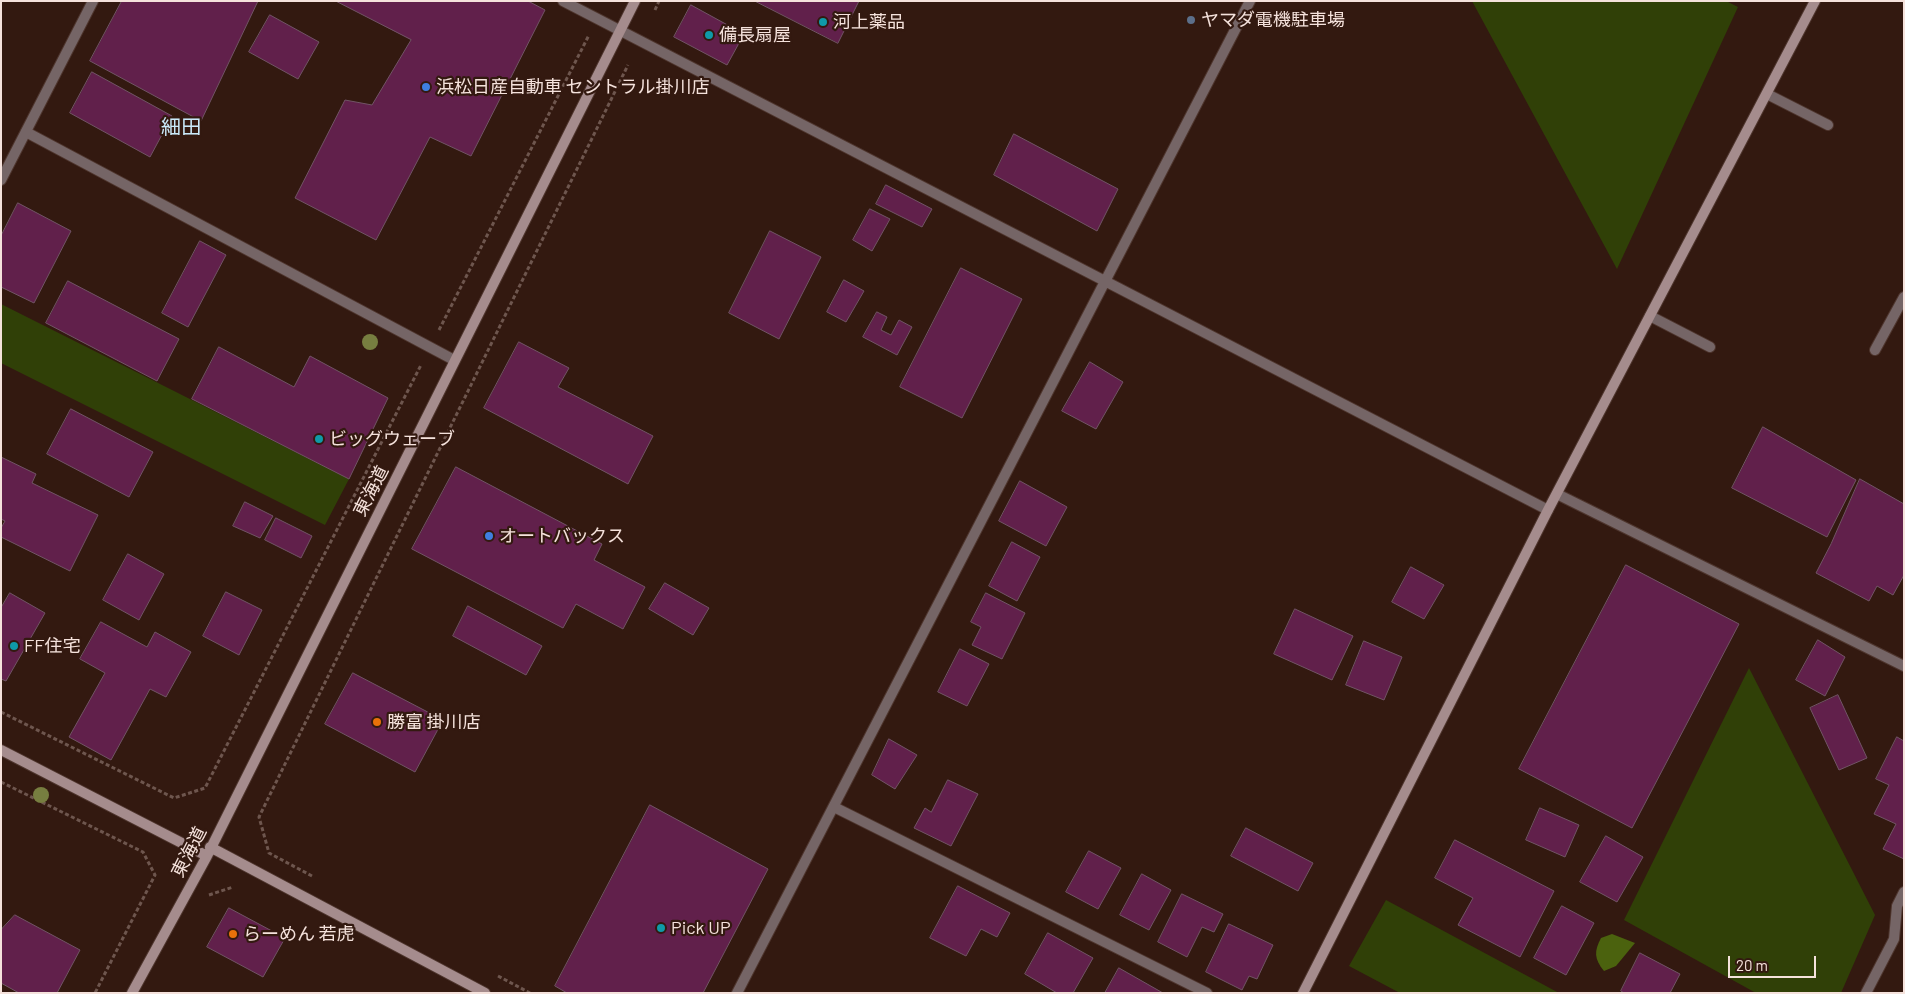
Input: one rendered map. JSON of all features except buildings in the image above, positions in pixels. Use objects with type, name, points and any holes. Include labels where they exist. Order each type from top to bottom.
[{"type":"street","points":[[1,180],[93,1]]},
{"type":"street","points":[[563,1],[1548,510]]},
{"type":"street","name":"東海道","points":[[132,993],[208,852],[635,1]]},
{"type":"street","points":[[737,993],[1250,1]]},
{"type":"street","points":[[1303,993],[1548,510],[1815,1]]},
{"type":"street","points":[[1767,94],[1828,125]]},
{"type":"street","points":[[26,132],[454,360]]},
{"type":"street","points":[[1875,350],[1904,297]]},
{"type":"street","points":[[1650,316],[1710,347]]},
{"type":"street","points":[[1557,494],[1904,666]]},
{"type":"street","points":[[1,750],[208,852],[485,993]]},
{"type":"street","points":[[834,807],[1207,993]]},
{"type":"street","points":[[1866,993],[1894,939],[1896,906],[1904,892]]},
{"type":"path","points":[[1,712],[174,798],[205,788],[598,19]]},
{"type":"path","points":[[269,853],[259,817],[640,41]]},
{"type":"path","points":[[1,782],[143,852],[155,875],[95,993]]},
{"type":"green space","points":[[1472,1],[1726,1],[1738,7],[1617,269]]},
{"type":"green space","points":[[1,304],[349,479],[325,525],[1,363]]},
{"type":"green space","points":[[1749,668],[1875,915],[1841,993],[1756,993],[1624,920]]},
{"type":"green space","points":[[1386,900],[1559,993],[1400,993],[1349,966]]},
{"type":"green space","points":[[1612,934],[1635,943],[1616,966],[1604,971],[1598,963],[1596,951],[1601,938]]},
{"type":"place","name":"ヤマダ電機駐車場","points":[[1191,20]]},
{"type":"place","name":"河上薬品","points":[[823,22]]},
{"type":"place","name":"備長扇屋","points":[[709,35]]},
{"type":"place","name":"浜松日産自動車 セントラル掛川店","points":[[426,87]]},
{"type":"place","name":"ビッグウェーブ","points":[[319,439]]},
{"type":"place","name":"オートバックス","points":[[489,536]]},
{"type":"place","name":"FF住宅","points":[[14,646]]},
{"type":"place","name":"勝富 掛川店","points":[[377,722]]},
{"type":"place","name":"Pick UP","points":[[661,928]]},
{"type":"place","name":"らーめん 若虎","points":[[233,934]]},
{"type":"district","name":"細田","points":[[181,127]]}]
